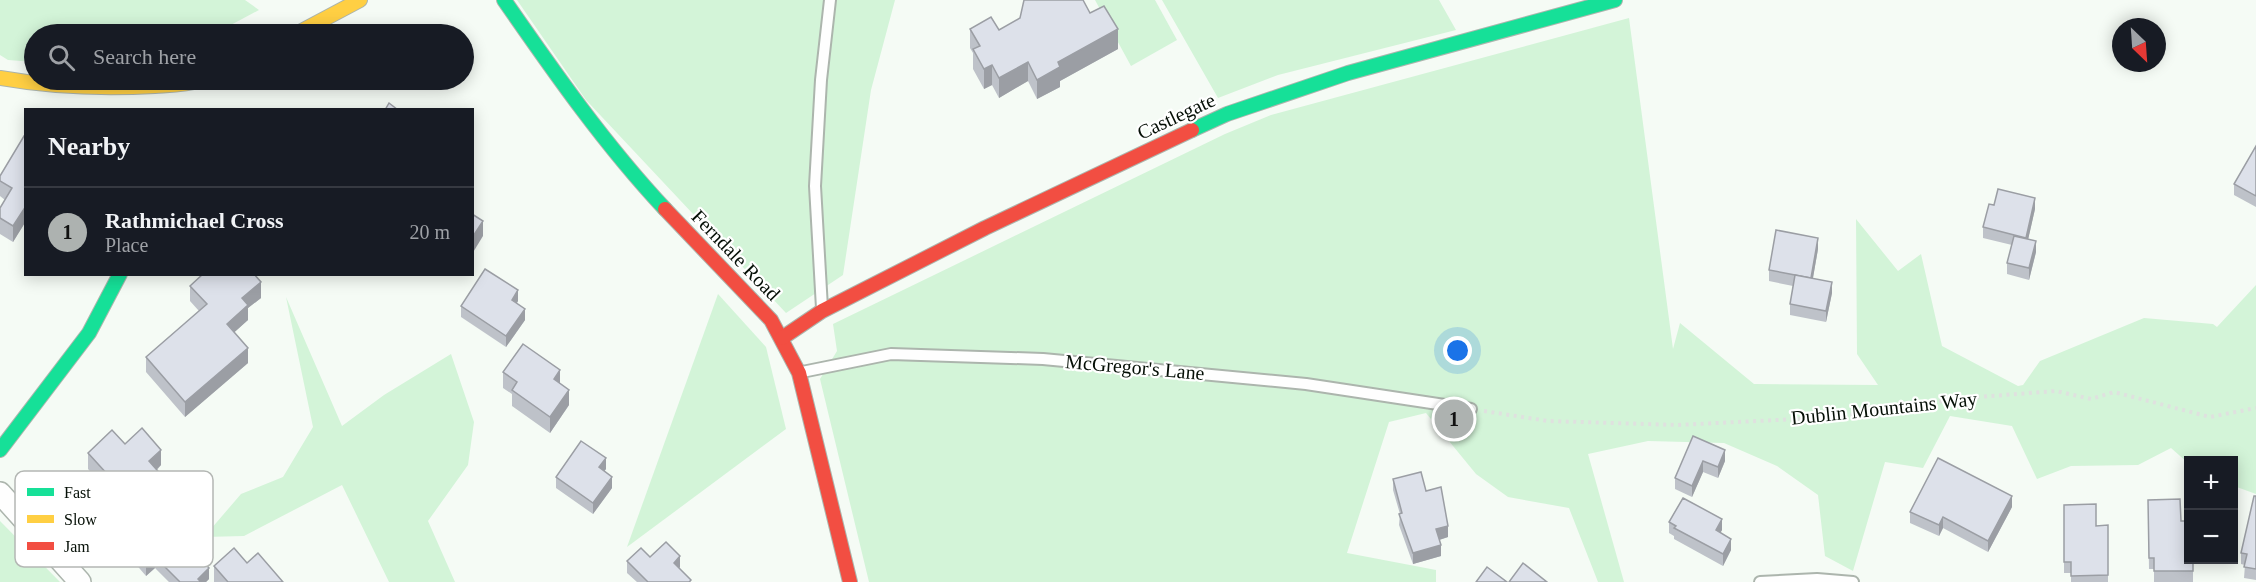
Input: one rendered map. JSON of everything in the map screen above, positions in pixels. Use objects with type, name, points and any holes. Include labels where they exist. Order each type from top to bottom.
[{"type":"street","points":[[315,24],[360,0]]},
{"type":"street","name":"Ferndale Road","points":[[504,0],[556,75],[640,183],[771,320],[782,338],[799,373],[850,582]]},
{"type":"street","name":"Castlegate","points":[[782,338],[822,311],[985,228],[1227,114],[1348,74],[1615,0]]},
{"type":"street","points":[[0,78],[24,83]]},
{"type":"street","points":[[0,450],[89,333],[119,276]]},
{"type":"street","points":[[0,493],[15,510]]},
{"type":"street","points":[[67,567],[80,582]]},
{"type":"lane","points":[[822,311],[815,186],[821,80],[830,0]]},
{"type":"lane","name":"McGregor's Lane","points":[[799,373],[891,354],[1043,359],[1306,384],[1471,409]]},
{"type":"lane","points":[[1760,582],[1817,579],[1853,582]]},
{"type":"path","name":"Dublin Mountains Way","points":[[1471,409],[1548,421],[1678,424],[1837,417],[1965,398],[2056,391],[2091,399],[2114,392],[2210,417],[2256,408]]},
{"type":"green space","points":[[0,0],[245,0],[259,10],[233,24],[24,24],[24,61],[8,60],[0,55]]},
{"type":"green space","points":[[517,0],[895,0],[871,90],[843,275],[786,313],[586,100]]},
{"type":"green space","points":[[1095,0],[1155,0],[1177,40],[1131,66]]},
{"type":"green space","points":[[1162,0],[1439,0],[1456,30],[1278,75],[1218,98]]},
{"type":"green space","points":[[1629,18],[1673,349],[1680,323],[1754,384],[1878,385],[1857,354],[1856,219],[1898,271],[1921,254],[1942,346],[2018,386],[2023,385],[2040,361],[2144,318],[2213,324],[2217,327],[2256,285],[2256,494],[2238,487],[2238,456],[2184,456],[2184,459],[2171,448],[2138,465],[2071,466],[2037,479],[2012,426],[1950,416],[1923,468],[1885,462],[1853,571],[1825,556],[1818,495],[1777,466],[1724,443],[1648,441],[1588,454],[1624,582],[1598,582],[1569,508],[1508,497],[1476,474],[1426,413],[1389,422],[1347,553],[1436,570],[1436,582],[869,582],[820,379],[837,351],[833,324],[1225,134],[1271,115]]},
{"type":"green space","points":[[718,294],[766,347],[786,429],[627,547]]},
{"type":"green space","points":[[286,297],[342,426],[384,395],[451,354],[474,422],[468,465],[428,521],[455,582],[389,582],[342,485],[244,536],[213,537],[213,527],[241,494],[283,477],[313,427]]},
{"type":"green space","points":[[0,521],[15,536],[15,567],[45,567],[60,582],[0,582]]},
{"type":"building","points":[[1024,0],[1083,0],[1090,13],[1104,6],[1118,29],[1058,62],[1060,67],[1037,80],[1028,62],[999,78],[992,65],[984,69],[973,49],[980,46],[970,29],[991,17],[999,30],[1020,18]]},
{"type":"building","points":[[389,103],[395,108],[386,108]]},
{"type":"building","points":[[24,136],[24,209],[13,226],[0,218],[0,208],[12,188],[0,181],[0,176]]},
{"type":"building","points":[[2256,146],[2256,196],[2234,184]]},
{"type":"building","points":[[1998,189],[2035,198],[2026,238],[1983,227],[1989,204],[1994,205]]},
{"type":"building","points":[[474,215],[483,221],[474,235]]},
{"type":"building","points":[[1776,230],[1818,238],[1811,278],[1769,270]]},
{"type":"building","points":[[2014,236],[2036,241],[2029,268],[2007,263]]},
{"type":"building","points":[[485,269],[518,290],[512,300],[525,309],[506,336],[461,306]]},
{"type":"building","points":[[1795,275],[1832,282],[1826,311],[1790,304]]},
{"type":"building","points":[[201,276],[256,276],[261,282],[242,298],[248,305],[227,324],[248,348],[185,402],[146,357],[207,304],[190,286]]},
{"type":"building","points":[[523,344],[560,370],[554,379],[569,390],[550,417],[512,390],[517,382],[503,372]]},
{"type":"building","points":[[142,428],[161,450],[149,461],[158,471],[104,471],[88,453],[112,430],[125,444]]},
{"type":"building","points":[[1693,436],[1725,450],[1718,467],[1703,461],[1692,486],[1675,478]]},
{"type":"building","points":[[581,441],[606,458],[599,467],[612,477],[593,503],[556,477]]},
{"type":"building","points":[[1938,458],[2012,496],[1988,541],[1943,517],[1939,525],[1910,512]]},
{"type":"building","points":[[1421,472],[1426,491],[1441,487],[1448,526],[1436,529],[1441,545],[1413,553],[1399,514],[1402,513],[1393,479]]},
{"type":"building","points":[[2254,496],[2256,496],[2256,569],[2244,567],[2247,554],[2241,553]]},
{"type":"building","points":[[1683,498],[1722,519],[1716,530],[1731,539],[1723,554],[1674,528],[1676,526],[1669,522]]},
{"type":"building","points":[[2180,499],[2181,521],[2184,521],[2184,564],[2193,564],[2193,571],[2154,571],[2154,558],[2149,558],[2148,500]]},
{"type":"building","points":[[2096,504],[2096,526],[2108,525],[2108,575],[2071,576],[2071,562],[2064,562],[2064,505]]},
{"type":"building","points":[[666,542],[680,556],[674,563],[691,580],[689,582],[648,582],[627,561],[641,548],[650,557]]},
{"type":"building","points":[[234,548],[247,563],[258,553],[283,582],[228,582],[214,566]]},
{"type":"building","points":[[1523,563],[1547,582],[1509,582]]},
{"type":"building","points":[[165,567],[209,568],[198,579],[201,582],[180,582]]},
{"type":"building","points":[[1487,567],[1507,582],[1476,582]]},
{"type":"traffic: fast","points":[[504,0],[601,134],[665,209]]},
{"type":"traffic: fast","points":[[1192,130],[1227,114],[1348,73],[1615,0]]},
{"type":"traffic: fast","points":[[0,450],[89,333],[119,276]]},
{"type":"traffic: slow","points":[[315,24],[360,0]]},
{"type":"traffic: slow","points":[[0,78],[24,81]]},
{"type":"traffic: jam","points":[[782,338],[822,311],[985,228],[1192,130]]},
{"type":"traffic: jam","points":[[665,209],[771,320],[799,373],[850,582]]},
{"type":"place","name":"Rathmichael Cross","points":[[1454,419]]}]
